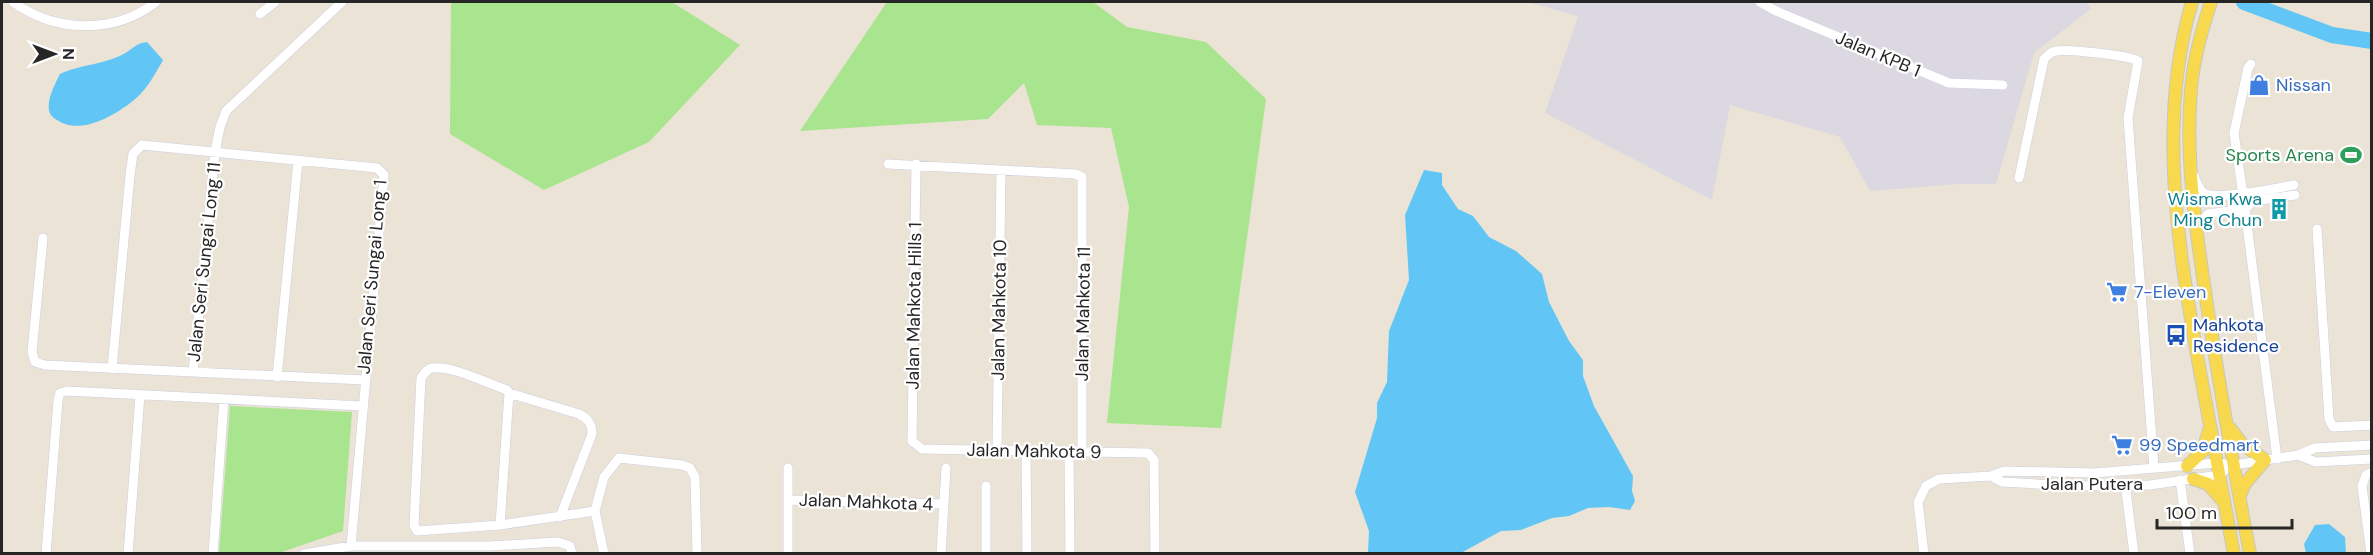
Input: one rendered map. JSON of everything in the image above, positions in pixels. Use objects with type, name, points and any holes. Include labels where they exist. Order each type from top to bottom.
[{"type":"main road","points":[[2211,2],[2191,89],[2190,165],[2195,228],[2250,554]]},
{"type":"main road","points":[[2190,7],[2177,66],[2173,108],[2175,188],[2187,294],[2234,554]]},
{"type":"main road","points":[[2226,422],[2242,444],[2271,459],[2244,485],[2240,497]]},
{"type":"main road","points":[[2187,465],[2203,451],[2210,427]]},
{"type":"main road","points":[[2187,480],[2208,484],[2224,502]]},
{"type":"street","points":[[13,2],[23,9],[68,26],[98,26],[119,21],[156,2]]},
{"type":"street","points":[[260,14],[275,2]]},
{"type":"street","name":"Jalan Seri Sungai Long 11","points":[[193,372],[219,127],[226,111],[342,2]]},
{"type":"street","name":"Jalan KPB 1","points":[[1760,2],[1776,11],[1949,83],[2002,85]]},
{"type":"street","points":[[2019,178],[2044,59],[2049,52],[2057,50],[2089,53],[2138,61],[2128,118],[2154,468]]},
{"type":"street","points":[[2251,64],[2248,68],[2234,128],[2246,209],[2271,459]]},
{"type":"street","name":"Jalan Seri Sungai Long 1","points":[[112,369],[133,154],[142,146],[377,168],[384,175],[351,546]]},
{"type":"street","points":[[277,377],[298,161]]},
{"type":"street","points":[[888,164],[1001,171]]},
{"type":"street","name":"Jalan Mahkota Hills 1","points":[[916,164],[912,441],[916,446]]},
{"type":"street","points":[[2190,165],[2203,192],[2210,196],[2295,190],[2254,201],[2246,209],[2208,214],[2195,228]]},
{"type":"street","name":"Jalan Mahkota 11","points":[[1001,171],[1075,174],[1082,177],[1082,452]]},
{"type":"street","name":"Jalan Mahkota 10","points":[[997,449],[1001,171]]},
{"type":"street","points":[[2317,229],[2329,419],[2333,427],[2372,425]]},
{"type":"street","points":[[44,238],[32,352],[35,362],[45,365],[112,369],[364,381]]},
{"type":"street","points":[[560,517],[592,434],[592,425],[588,419],[446,369],[431,368],[425,371],[421,378],[415,528],[419,531],[500,525],[560,517],[595,512]]},
{"type":"street","points":[[46,554],[60,393],[67,391],[362,406]]},
{"type":"street","points":[[500,525],[509,393]]},
{"type":"street","points":[[128,554],[140,395]]},
{"type":"street","points":[[213,554],[224,399]]},
{"type":"street","points":[[2234,465],[2298,455],[2315,448],[2372,445]]},
{"type":"street","name":"Jalan Mahkota 9","points":[[916,446],[922,449],[1148,453],[1154,460],[1155,554]]},
{"type":"street","points":[[1026,450],[1028,554]]},
{"type":"street","points":[[1069,451],[1070,554]]},
{"type":"street","points":[[2298,455],[2316,462],[2372,459]]},
{"type":"street","points":[[604,554],[595,512],[604,477],[619,458],[682,465],[690,468],[695,477],[697,554]]},
{"type":"street","name":"Jalan Putera","points":[[1924,554],[1918,502],[1926,486],[1939,479],[1991,476],[2004,471],[2094,474],[2187,465],[2218,469]]},
{"type":"street","name":"Jalan Putera","points":[[1991,476],[2002,482],[2094,486],[2125,483],[2150,485],[2187,480],[2234,465]]},
{"type":"street","points":[[788,468],[788,554]]},
{"type":"street","points":[[941,554],[946,468]]},
{"type":"street","points":[[2369,473],[2362,486],[2371,548]]},
{"type":"street","points":[[2187,480],[2190,554]]},
{"type":"street","points":[[2125,483],[2134,554]]},
{"type":"street","points":[[986,486],[986,554]]},
{"type":"street","name":"Jalan Mahkota 4","points":[[788,500],[943,504]]},
{"type":"street","points":[[304,554],[351,546],[403,550],[489,550],[558,542],[571,550]]},
{"type":"shaded area","points":[[1527,2],[2085,2],[2092,8],[2034,53],[1996,184],[1959,184],[1870,191],[1840,137],[1730,105],[1712,200],[1545,113],[1578,16]]},
{"type":"green space","points":[[451,2],[672,2],[740,45],[649,142],[544,190],[450,134]]},
{"type":"green space","points":[[887,2],[1093,2],[1127,27],[1206,42],[1266,99],[1221,428],[1107,423],[1129,207],[1111,128],[1037,125],[1024,83],[988,119],[800,131]]},
{"type":"green space","points":[[230,406],[352,412],[343,531],[279,553],[219,553]]},
{"type":"water","points":[[147,42],[163,60],[153,78],[135,100],[113,115],[84,125],[66,124],[52,116],[49,101],[60,74],[111,60]]},
{"type":"water","points":[[1424,170],[1442,173],[1442,185],[1458,209],[1473,216],[1489,237],[1516,251],[1542,274],[1549,302],[1569,341],[1583,360],[1583,376],[1594,406],[1633,476],[1632,491],[1635,501],[1630,510],[1609,507],[1588,508],[1521,530],[1501,531],[1461,553],[1368,553],[1369,531],[1355,492],[1377,418],[1377,403],[1387,382],[1389,331],[1409,280],[1405,215]]},
{"type":"water","points":[[2329,524],[2345,537],[2346,553],[2306,553],[2304,544],[2315,525]]},
{"type":"waterway","points":[[2244,2],[2332,35],[2372,41]]},
{"type":"place","name":"Nissan","points":[[2259,85]]},
{"type":"place","name":"Sports Arena","points":[[2351,155]]},
{"type":"place","name":"Wisma Kwa Ming Chun","points":[[2279,209]]},
{"type":"place","name":"7-Eleven","points":[[2117,292]]},
{"type":"place","name":"Mahkota Residence","points":[[2176,335]]},
{"type":"place","name":"99 Speedmart","points":[[2122,445]]}]
